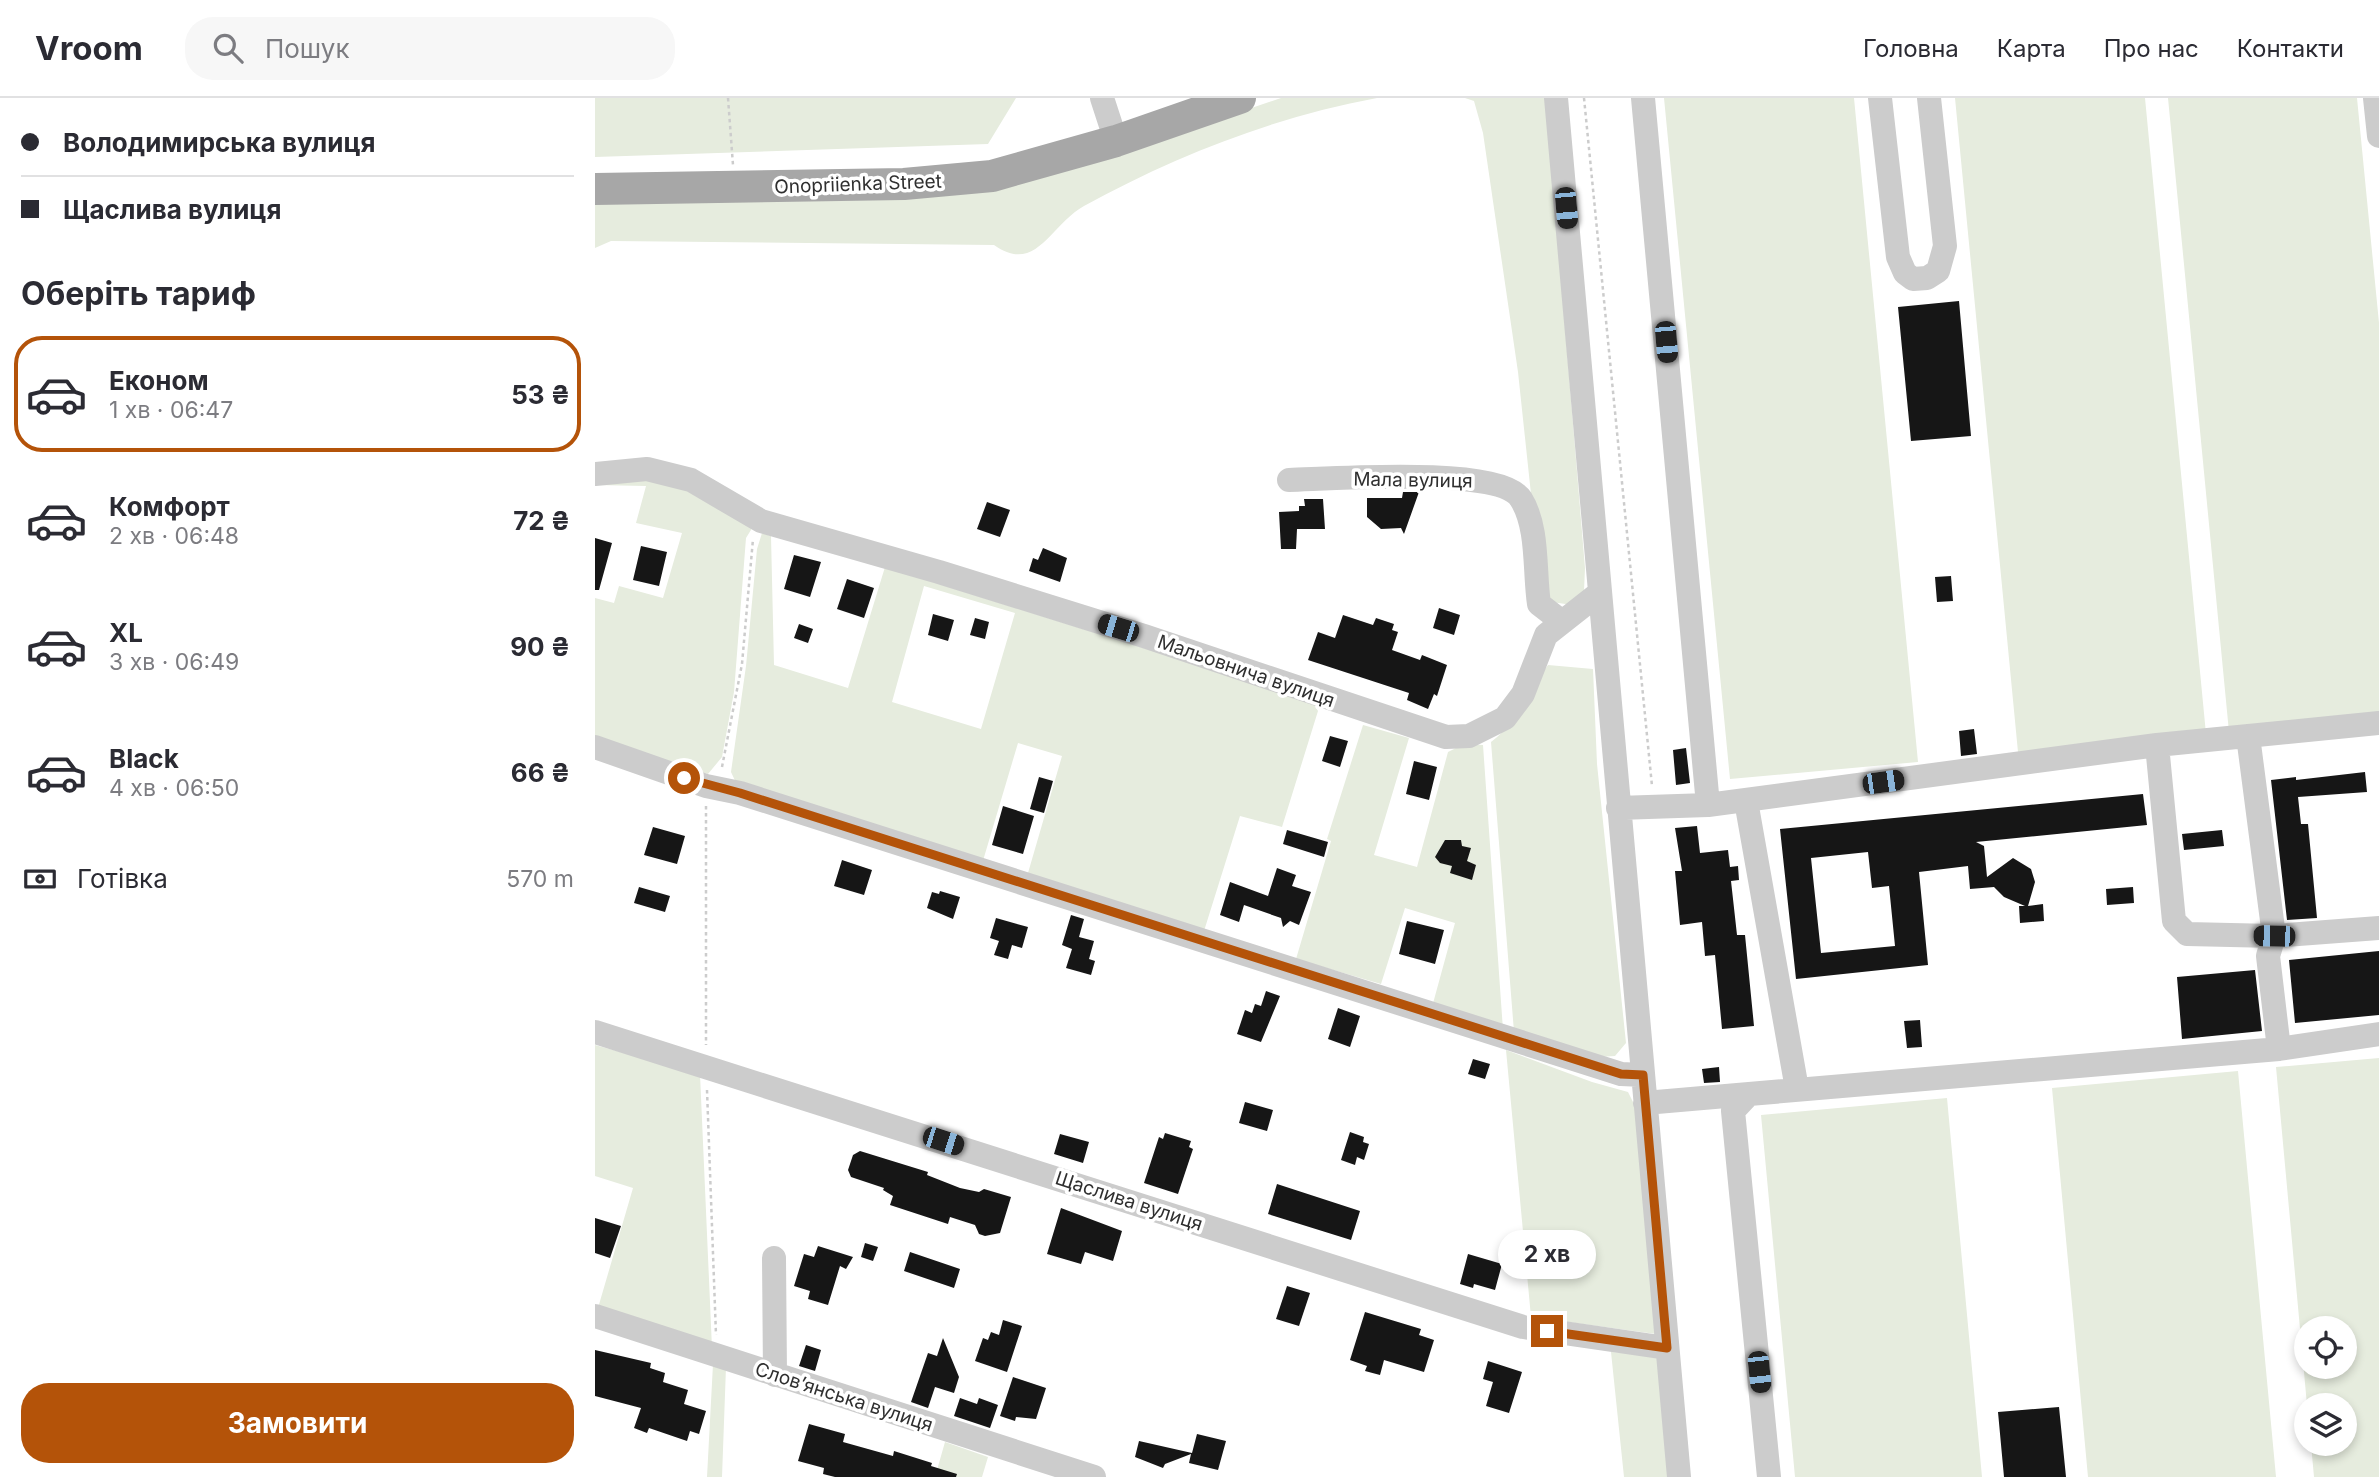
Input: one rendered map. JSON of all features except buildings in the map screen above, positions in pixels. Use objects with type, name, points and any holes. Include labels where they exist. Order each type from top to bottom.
[{"type":"main road","name":"Onopriienka Street","points":[[595,189],[954,181],[1026,168],[1116,141],[1181,108],[1240,98]]},
{"type":"street","points":[[1102,98],[1116,141]]},
{"type":"street","points":[[1556,98],[1598,594],[1679,1477]]},
{"type":"street","points":[[1643,98],[1708,804]]},
{"type":"street","points":[[1880,98],[1898,257],[1905,272],[1913,279],[1927,278],[1938,271],[1945,246],[1929,98]]},
{"type":"street","points":[[2375,98],[2379,136]]},
{"type":"street","name":"Мальовнича вулиця","points":[[595,474],[647,469],[691,480],[761,521],[1029,600],[1446,737],[1469,736],[1505,718],[1523,694],[1546,635],[1598,594]]},
{"type":"street","name":"Мала вулиця","points":[[1289,480],[1446,477],[1500,484],[1519,496],[1531,523],[1539,604],[1561,621]]},
{"type":"street","points":[[1618,808],[1747,801],[2157,745],[2379,723]]},
{"type":"street","points":[[2248,736],[2274,936],[2268,956],[2279,1049]]},
{"type":"street","points":[[2157,745],[2174,921],[2187,934],[2274,936],[2379,928]]},
{"type":"street","points":[[595,747],[706,786],[740,793],[1621,1074],[1643,1075]]},
{"type":"street","points":[[1747,801],[1797,1089]]},
{"type":"street","name":"Щаслива вулиця","points":[[595,1032],[706,1065],[1523,1327],[1667,1348]]},
{"type":"street","points":[[1645,1103],[2279,1049],[2379,1034]]},
{"type":"street","points":[[1749,1094],[1733,1111],[1769,1477]]},
{"type":"street","points":[[774,1258],[775,1375]]},
{"type":"street","name":"Словʼянська вулиця","points":[[595,1316],[1094,1477]]},
{"type":"path","points":[[728,98],[735,187]]},
{"type":"path","points":[[1584,98],[1654,807]]},
{"type":"path","points":[[716,1356],[706,1065],[706,786],[725,764],[742,664],[751,545],[761,521]]},
{"type":"shaded area","points":[[595,98],[1016,98],[988,144],[595,157]]},
{"type":"shaded area","points":[[1281,98],[1377,98],[1263,127],[1190,155],[1084,206],[1072,214],[1042,244],[1021,254],[1009,253],[994,245],[611,241],[595,248],[595,201],[1072,169]]},
{"type":"shaded area","points":[[1465,98],[1546,98],[1585,568],[1584,591],[1572,605],[1552,602],[1541,588],[1518,372],[1483,133],[1474,101]]},
{"type":"shaded area","points":[[1664,98],[1854,98],[1918,762],[1730,779]]},
{"type":"shaded area","points":[[1955,98],[2145,98],[2206,734],[2018,752]]},
{"type":"shaded area","points":[[2168,98],[2357,98],[2379,323],[2379,717],[2229,732]]},
{"type":"shaded area","points":[[667,478],[754,525],[746,538],[734,692],[722,757],[708,774],[595,739],[595,598],[614,603],[619,586],[663,598],[682,533],[636,523],[646,486],[595,485]]},
{"type":"shaded area","points":[[762,533],[771,536],[774,665],[848,688],[885,567],[1313,701],[1318,711],[1282,827],[1240,816],[1204,931],[1028,873],[1062,756],[1018,743],[982,864],[738,787],[731,772],[746,666],[757,549]],"holes":[[[924,586],[1015,613],[981,729],[892,702]]]},
{"type":"shaded area","points":[[1548,665],[1593,669],[1597,764],[1626,1043],[1615,1056],[1598,1057],[1514,1032],[1491,742],[1516,715]]},
{"type":"shaded area","points":[[1363,725],[1409,738],[1374,855],[1417,867],[1448,752],[1464,744],[1483,745],[1503,1030],[1432,1007],[1455,923],[1405,908],[1381,984],[1296,959],[1331,841],[1327,839]]},
{"type":"shaded area","points":[[595,1045],[700,1074],[712,1348],[598,1308],[633,1188],[595,1176]]},
{"type":"shaded area","points":[[1506,1050],[1592,1082],[1628,1092],[1640,1116],[1656,1334],[1531,1317]]},
{"type":"shaded area","points":[[2379,1058],[2379,1477],[2314,1477],[2312,1456],[2357,1456],[2357,1393],[2306,1393],[2305,1379],[2357,1379],[2357,1316],[2299,1316],[2276,1067]]},
{"type":"shaded area","points":[[2238,1071],[2276,1477],[2088,1477],[2052,1088]]},
{"type":"shaded area","points":[[1947,1098],[1982,1477],[1795,1477],[1761,1115]]},
{"type":"shaded area","points":[[1611,1352],[1660,1355],[1671,1477],[1624,1477]]},
{"type":"shaded area","points":[[713,1364],[726,1367],[722,1477],[707,1477]]},
{"type":"shaded area","points":[[945,1442],[988,1457],[982,1477],[935,1477]]},
{"type":"route","points":[[684,778],[740,793],[1621,1074],[1643,1075],[1667,1348],[1547,1331]]}]
